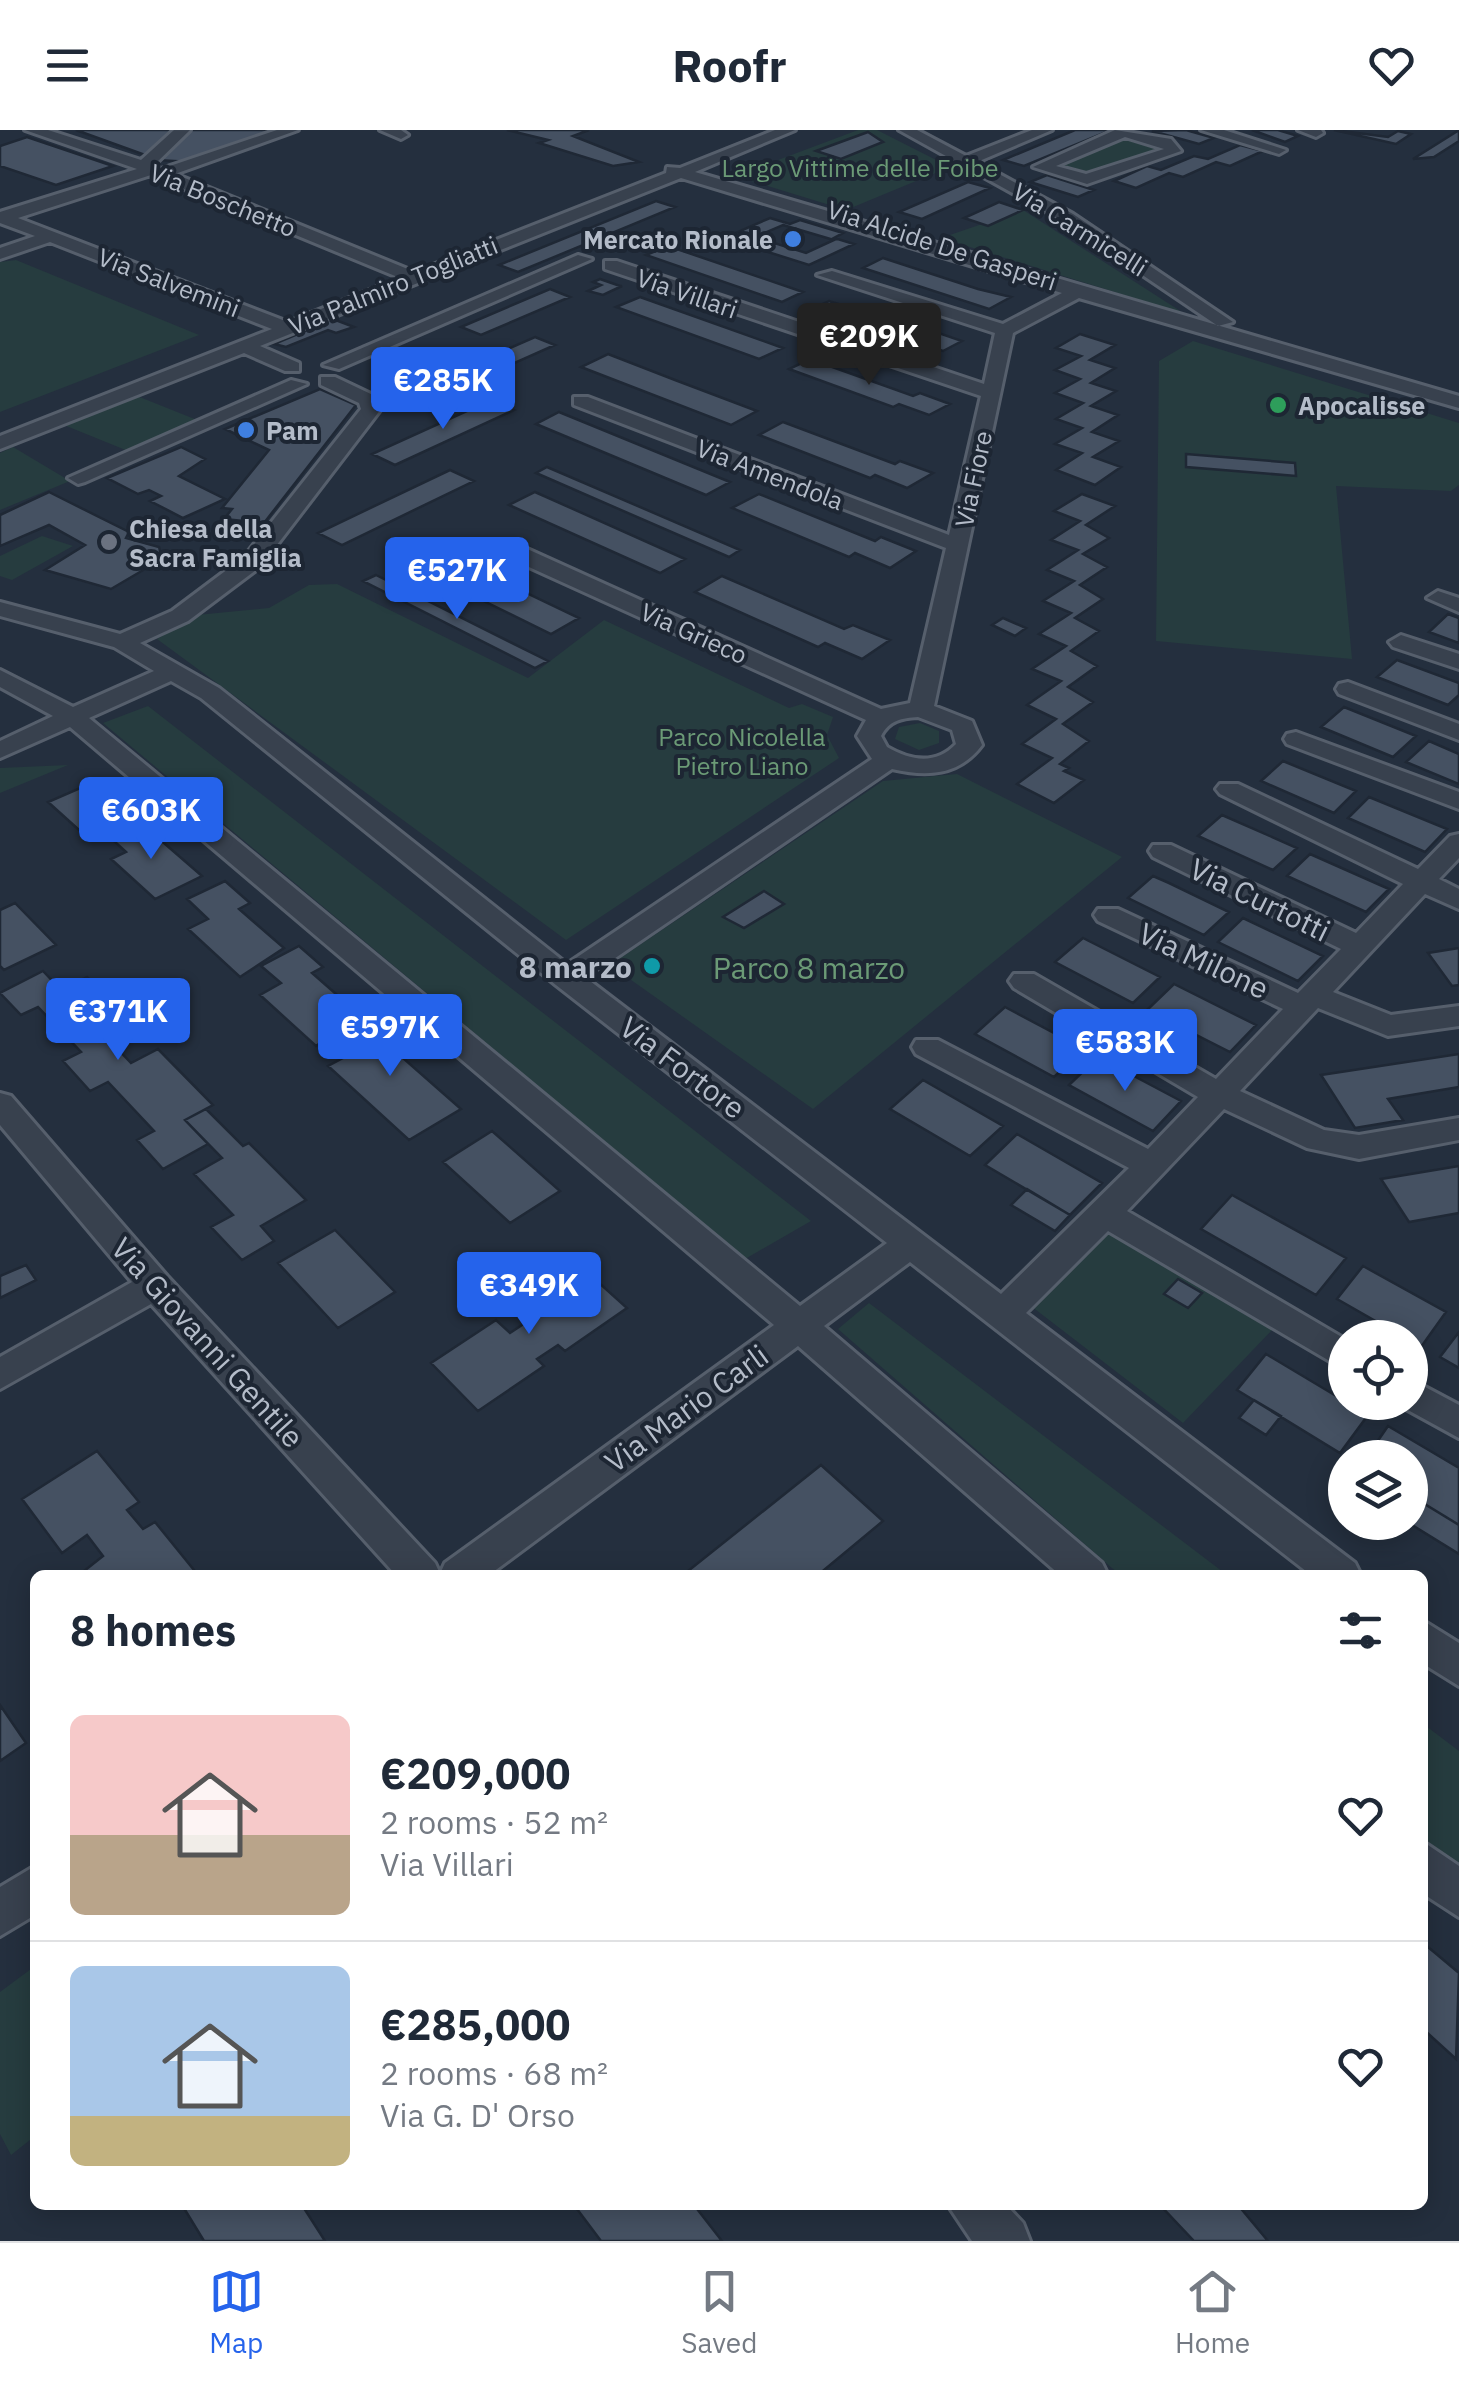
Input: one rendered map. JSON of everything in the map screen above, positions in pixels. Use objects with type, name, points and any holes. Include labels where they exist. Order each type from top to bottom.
[{"type":"street","name":"Via Boschetto","points":[[32,130],[60,133],[405,275]]},
{"type":"street","points":[[152,170],[183,130]]},
{"type":"street","points":[[5,239],[152,170],[291,130]]},
{"type":"street","name":"Via Palmiro Togliatti","points":[[679,168],[762,130]]},
{"type":"street","name":"Via Palmiro Togliatti","points":[[0,444],[405,275],[679,168],[788,130]]},
{"type":"street","name":"Via Carmicelli","points":[[906,130],[1067,216],[1249,338]]},
{"type":"street","points":[[965,162],[1045,130]]},
{"type":"street","points":[[1208,130],[1278,150]]},
{"type":"street","points":[[1005,182],[1040,167],[1126,131],[1166,142],[1174,150],[1086,179],[1040,167]]},
{"type":"street","name":"Via Alcide De Gasperi","points":[[679,168],[1046,286],[1079,291],[1249,338],[1459,402]]},
{"type":"street","points":[[5,239],[52,236]]},
{"type":"street","name":"Via Salvemini","points":[[5,239],[52,236],[280,326]]},
{"type":"street","name":"Via Salvemini","points":[[5,239],[249,339],[295,375]]},
{"type":"street","name":"Via Villari","points":[[330,373],[584,259],[605,257],[612,261],[611,265],[992,394]]},
{"type":"street","points":[[826,276],[1006,330],[1079,291]]},
{"type":"street","name":"Via Fiore","points":[[922,710],[1006,330]]},
{"type":"street","name":"Via Palmiro Togliatti","points":[[0,434],[249,339]]},
{"type":"street","points":[[78,478],[295,375],[330,373],[368,400],[371,410],[264,549],[180,616],[122,642]]},
{"type":"street","name":"Via Amendola","points":[[581,402],[959,546]]},
{"type":"street","name":"Via Grieco","points":[[506,548],[881,718]]},
{"type":"street","name":"Via Fortore","points":[[0,609],[122,642],[176,670],[566,978],[1335,1570]]},
{"type":"street","points":[[1401,642],[1459,662]]},
{"type":"street","points":[[0,750],[176,670]]},
{"type":"street","points":[[0,677],[71,716],[798,1325],[1082,1570]]},
{"type":"street","points":[[1348,689],[1459,733]]},
{"type":"street","points":[[922,710],[962,726],[969,745],[963,754],[938,766],[921,767],[888,760],[870,744],[869,734],[881,718],[922,710]]},
{"type":"street","points":[[1296,739],[1459,802]]},
{"type":"street","points":[[566,978],[888,760]]},
{"type":"street","points":[[1229,789],[1459,900]]},
{"type":"street","points":[[1003,1314],[1106,1214],[1216,1093],[1459,842]]},
{"type":"street","name":"Via Curtotti","points":[[1162,852],[1358,946]]},
{"type":"street","name":"Via Milone","points":[[1108,915],[1306,1000],[1388,1026],[1459,1016]]},
{"type":"street","points":[[1024,981],[1216,1093],[1339,1147],[1459,1129]]},
{"type":"street","points":[[927,1047],[1151,1165]]},
{"type":"street","name":"Via Giovanni Gentile","points":[[0,1104],[155,1286],[415,1570]]},
{"type":"street","points":[[1106,1214],[1328,1346]]},
{"type":"street","name":"Via Mario Carli","points":[[466,1570],[913,1242]]},
{"type":"street","points":[[0,1374],[155,1286]]},
{"type":"street","points":[[1428,1405],[1459,1423]]},
{"type":"street","points":[[1428,1643],[1459,1666]]},
{"type":"street","points":[[1428,1868],[1459,1894]]},
{"type":"street","points":[[0,1914],[30,1892]]},
{"type":"street","points":[[978,2210],[1005,2241]]},
{"type":"green space","name":"Largo Vittime delle Foibe","points":[[858,130],[877,130],[950,167],[846,210],[735,176]]},
{"type":"green space","points":[[1124,132],[1173,146],[1101,177],[1041,167]]},
{"type":"green space","points":[[1023,210],[1185,314],[941,238]]},
{"type":"green space","points":[[16,260],[199,335],[0,412],[0,262]]},
{"type":"green space","points":[[1193,341],[1459,423],[1459,485],[1451,491],[1336,486],[1352,659],[1156,641],[1159,361]]},
{"type":"green space","points":[[132,394],[202,422],[133,453],[59,423]]},
{"type":"green space","points":[[13,447],[70,481],[0,510],[0,453]]},
{"type":"green space","points":[[42,536],[73,546],[12,580],[0,576],[0,556]]},
{"type":"green space","name":"Parco Nicolella Pietro Liano","points":[[337,584],[528,678],[604,620],[789,708],[802,704],[833,717],[827,735],[839,758],[566,940],[157,639],[197,615],[269,608],[309,585]]},
{"type":"green space","points":[[148,706],[811,1221],[745,1259],[103,723]]},
{"type":"green space","points":[[920,723],[939,731],[939,743],[919,750],[895,739],[899,727]]},
{"type":"green space","points":[[68,765],[0,793],[0,768]]},
{"type":"green space","name":"Parco 8 marzo","points":[[957,774],[1122,857],[813,1109],[610,965],[883,781]]},
{"type":"green space","points":[[1104,1230],[1274,1328],[1183,1423],[1027,1303]]},
{"type":"green space","points":[[869,1303],[1220,1570],[1114,1570],[838,1329]]},
{"type":"green space","points":[[1428,1728],[1459,1751],[1459,1868],[1428,1841]]},
{"type":"green space","points":[[30,1970],[30,2140],[11,2155],[0,2134],[0,1992]]},
{"type":"building","points":[[76,130],[173,130],[145,155]]},
{"type":"building","points":[[190,130],[282,130],[191,162],[157,160]]},
{"type":"building","points":[[507,130],[589,130],[573,136],[639,162],[613,166],[539,143],[548,140]]},
{"type":"building","points":[[1075,130],[1111,130],[1024,166],[1003,160]]},
{"type":"building","points":[[1186,130],[1214,138],[1199,144],[1152,131]]},
{"type":"building","points":[[1252,130],[1278,130],[1298,136],[1285,142]]},
{"type":"building","points":[[1334,130],[1388,137],[1398,131],[1411,134],[1396,144]]},
{"type":"building","points":[[1459,130],[1459,141],[1434,157],[1413,159]]},
{"type":"building","points":[[868,132],[883,142],[841,159],[816,151]]},
{"type":"building","points":[[27,137],[113,166],[56,185],[0,166],[0,146]]},
{"type":"building","points":[[1240,145],[1263,151],[1230,166],[1216,162],[1183,177],[1169,173],[1136,188],[1114,181],[1147,166],[1161,170],[1194,156],[1208,159]]},
{"type":"building","points":[[1047,175],[1094,190],[1078,197],[1030,182]]},
{"type":"building","points":[[968,182],[990,188],[922,219],[899,212]]},
{"type":"building","points":[[656,201],[675,207],[518,272],[499,265]]},
{"type":"building","points":[[999,202],[1023,210],[988,226],[964,218]]},
{"type":"building","points":[[770,218],[790,224],[800,220],[843,233],[834,238],[854,244],[809,265],[724,238]],"holes":[[[783,225],[834,240],[806,253],[755,237]]]},
{"type":"building","points":[[668,246],[803,292],[782,302],[646,255]]},
{"type":"building","points":[[883,258],[1011,297],[989,309],[863,268]]},
{"type":"building","points":[[600,279],[622,286],[603,295],[588,291],[601,285],[593,282]]},
{"type":"building","points":[[550,289],[570,297],[481,335],[461,327]]},
{"type":"building","points":[[640,297],[783,348],[759,359],[616,307]]},
{"type":"building","points":[[829,301],[928,334],[933,331],[962,341],[943,351],[914,341],[908,344],[810,310]]},
{"type":"building","points":[[333,319],[354,327],[336,333],[328,330],[286,347],[274,344]]},
{"type":"building","points":[[1080,334],[1115,345],[1090,360],[1115,368],[1091,383],[1116,391],[1091,406],[1118,415],[1092,432],[1119,441],[1093,457],[1121,467],[1095,485],[1056,470],[1082,453],[1055,444],[1082,428],[1056,419],[1083,403],[1055,393],[1080,379],[1055,370],[1081,356],[1056,348]]},
{"type":"building","points":[[535,337],[555,345],[445,394],[424,386]]},
{"type":"building","points":[[608,354],[757,411],[731,425],[581,367]]},
{"type":"building","points":[[810,359],[913,396],[920,393],[950,404],[929,415],[899,404],[893,407],[789,369]]},
{"type":"building","points":[[320,389],[356,405],[264,523],[224,519],[232,509],[222,508],[269,450],[225,429]]},
{"type":"building","points":[[491,400],[514,410],[395,465],[372,454]]},
{"type":"building","points":[[559,412],[730,482],[706,495],[536,424]]},
{"type":"building","points":[[783,422],[895,464],[900,461],[933,473],[907,488],[875,475],[870,478],[759,435]]},
{"type":"building","points":[[181,447],[205,459],[179,476],[225,499],[183,518],[150,501],[161,496],[149,490],[138,494],[107,478]]},
{"type":"building","points":[[1186,454],[1295,463],[1296,476],[1186,467]]},
{"type":"building","points":[[547,467],[740,550],[729,557],[536,473]]},
{"type":"building","points":[[450,470],[474,481],[342,545],[318,533]]},
{"type":"building","name":"Chiesa della Sacra Famiglia","points":[[49,492],[129,532],[126,538],[159,547],[162,559],[111,589],[45,570],[85,545],[49,525],[0,546],[0,515]]},
{"type":"building","points":[[535,492],[685,559],[660,573],[509,505]]},
{"type":"building","points":[[759,494],[875,541],[881,537],[916,551],[890,568],[855,553],[849,557],[732,508]]},
{"type":"building","points":[[1082,494],[1115,506],[1086,525],[1109,538],[1083,554],[1107,567],[1080,585],[1103,599],[1075,618],[1099,631],[1071,651],[1097,666],[1068,687],[1093,702],[1063,724],[1089,741],[1060,764],[1069,768],[1064,771],[1084,780],[1054,803],[1017,784],[1052,758],[1022,744],[1056,719],[1027,705],[1061,681],[1032,669],[1066,646],[1039,634],[1071,613],[1043,601],[1074,581],[1047,570],[1078,550],[1051,540],[1080,521],[1054,511]]},
{"type":"building","points":[[428,546],[579,618],[551,634],[400,560]]},
{"type":"building","points":[[376,575],[548,661],[535,668],[363,581]]},
{"type":"building","points":[[722,576],[844,629],[853,625],[890,640],[862,659],[825,643],[818,647],[695,592]]},
{"type":"building","points":[[1448,614],[1459,618],[1459,643],[1429,632]]},
{"type":"building","points":[[1003,618],[1026,628],[1015,636],[992,625]]},
{"type":"building","points":[[1397,660],[1459,683],[1459,695],[1448,705],[1377,677]]},
{"type":"building","points":[[1344,707],[1416,736],[1393,757],[1321,727]]},
{"type":"building","points":[[1429,741],[1459,754],[1459,784],[1406,762]]},
{"type":"building","points":[[1283,761],[1356,791],[1334,813],[1261,781]]},
{"type":"building","points":[[94,782],[136,818],[89,839],[48,802]]},
{"type":"building","points":[[1369,797],[1447,829],[1425,852],[1348,818]]},
{"type":"building","points":[[1222,815],[1297,848],[1273,870],[1198,836]]},
{"type":"building","points":[[127,822],[149,841],[157,837],[202,876],[155,899],[111,859],[126,852],[104,832]]},
{"type":"building","points":[[1310,854],[1389,889],[1366,912],[1287,876]]},
{"type":"building","points":[[1153,876],[1229,912],[1204,935],[1128,898]]},
{"type":"building","points":[[225,881],[250,903],[239,909],[284,948],[240,977],[188,929],[208,919],[187,899]]},
{"type":"building","points":[[764,891],[784,904],[744,928],[723,917]]},
{"type":"building","points":[[15,903],[56,945],[4,970],[0,966],[0,910]]},
{"type":"building","points":[[1243,918],[1323,956],[1298,981],[1218,942]]},
{"type":"building","points":[[1083,938],[1160,977],[1133,1003],[1055,962]]},
{"type":"building","points":[[299,946],[323,967],[312,973],[360,1015],[316,1046],[260,995],[281,983],[261,966]]},
{"type":"building","points":[[1459,948],[1459,985],[1452,986],[1428,953]]},
{"type":"building","points":[[43,971],[61,990],[87,977],[138,1029],[111,1042],[131,1063],[158,1049],[213,1105],[185,1120],[208,1144],[163,1169],[137,1140],[154,1131],[108,1082],[90,1091],[63,1061],[81,1052],[38,1007],[21,1015],[0,993]]},
{"type":"building","points":[[1174,984],[1256,1025],[1230,1052],[1147,1010]]},
{"type":"building","points":[[1005,1007],[1084,1049],[1054,1077],[975,1034]]},
{"type":"building","points":[[376,1013],[401,1036],[387,1044],[461,1109],[409,1140],[328,1066],[356,1051],[337,1034]]},
{"type":"building","points":[[1459,1054],[1459,1087],[1388,1099],[1403,1120],[1355,1128],[1321,1075]]},
{"type":"building","points":[[1098,1057],[1181,1101],[1153,1131],[1069,1085]]},
{"type":"building","points":[[923,1080],[1003,1126],[970,1156],[890,1109]]},
{"type":"building","points":[[206,1109],[243,1146],[249,1143],[306,1200],[261,1226],[274,1241],[242,1260],[211,1227],[233,1215],[194,1174],[222,1158],[185,1120]]},
{"type":"building","points":[[492,1131],[560,1191],[510,1223],[443,1162]]},
{"type":"building","points":[[1017,1134],[1102,1183],[1070,1215],[985,1165]]},
{"type":"building","points":[[1459,1166],[1459,1213],[1409,1222],[1381,1179]]},
{"type":"building","points":[[1027,1189],[1070,1215],[1055,1231],[1011,1205]]},
{"type":"building","points":[[1232,1195],[1346,1258],[1316,1295],[1201,1229]]},
{"type":"building","points":[[335,1230],[395,1292],[338,1328],[278,1263]]},
{"type":"building","points":[[578,1264],[627,1308],[565,1351],[558,1345],[537,1359],[544,1366],[478,1411],[431,1363],[496,1320],[510,1333],[531,1319],[517,1305]]},
{"type":"building","points":[[26,1265],[36,1280],[0,1298],[0,1276]]},
{"type":"building","points":[[1363,1266],[1446,1312],[1428,1337],[1428,1320],[1374,1320],[1337,1299]]},
{"type":"building","points":[[1178,1279],[1202,1293],[1188,1308],[1164,1294]]},
{"type":"building","points":[[1459,1332],[1459,1368],[1440,1357]]},
{"type":"building","points":[[1266,1354],[1328,1391],[1328,1420],[1364,1420],[1350,1440],[1328,1440],[1328,1446],[1237,1390]]},
{"type":"building","points":[[1254,1400],[1281,1416],[1266,1435],[1239,1418]]},
{"type":"building","points":[[1388,1426],[1412,1440],[1378,1440]]},
{"type":"building","points":[[1428,1450],[1459,1468],[1459,1525],[1428,1506]]},
{"type":"building","points":[[97,1451],[139,1502],[127,1510],[143,1529],[155,1522],[194,1570],[85,1570],[103,1556],[87,1535],[62,1553],[22,1499]]},
{"type":"building","points":[[821,1465],[883,1521],[824,1570],[689,1570]]},
{"type":"building","points":[[1428,1506],[1459,1525],[1459,1554],[1428,1535]]},
{"type":"building","points":[[0,1705],[26,1743],[0,1761]]},
{"type":"building","points":[[1428,1947],[1459,1973],[1456,2059],[1428,2033]]},
{"type":"building","points":[[185,2210],[305,2210],[325,2241],[204,2241]]},
{"type":"building","points":[[578,2210],[698,2210],[722,2241],[601,2241]]},
{"type":"building","points":[[1165,2210],[1242,2210],[1268,2241],[1194,2241]]},
{"type":"place","name":"Mercato Rionale","points":[[793,239]]},
{"type":"place","name":"Apocalisse","points":[[1278,405]]},
{"type":"place","name":"Pam","points":[[246,430]]},
{"type":"place","name":"Chiesa della Sacra Famiglia","points":[[109,542]]},
{"type":"place","name":"8 marzo","points":[[652,966]]}]
